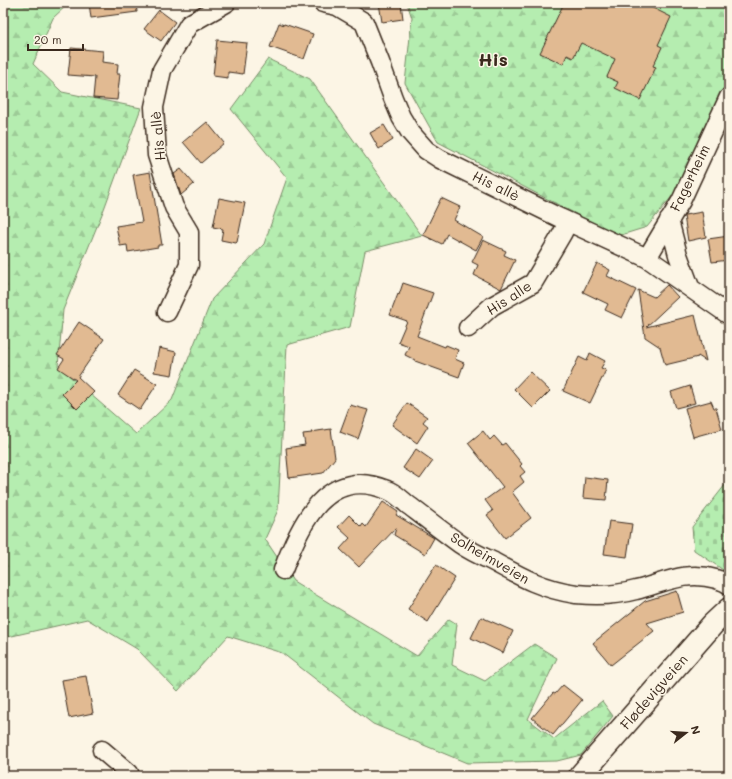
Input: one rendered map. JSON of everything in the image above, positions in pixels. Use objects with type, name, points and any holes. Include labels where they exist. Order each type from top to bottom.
[{"type":"main road","name":"Flødevigveien","points":[[580,776],[713,624],[729,608]]},
{"type":"street","name":"His allè","points":[[167,312],[190,266],[188,232],[174,207],[157,155],[154,107],[162,70],[189,24],[226,3]]},
{"type":"street","name":"His allè","points":[[323,3],[337,6],[364,22],[401,117],[410,132],[426,150],[440,159],[568,222],[647,258],[729,315]]},
{"type":"street","name":"Fagerheim","points":[[647,258],[681,201],[729,97]]},
{"type":"street","points":[[669,220],[678,255],[690,287]]},
{"type":"street","name":"His alle","points":[[468,328],[492,306],[533,283],[568,222]]},
{"type":"street","name":"Solheimveien","points":[[283,570],[294,540],[309,514],[326,496],[342,487],[362,483],[388,490],[461,545],[531,582],[544,587],[562,592],[584,595],[613,593],[635,590],[671,579],[694,575],[725,582],[729,586]]},
{"type":"street","points":[[102,750],[129,773],[129,776]]},
{"type":"green space","points":[[3,3],[69,3],[53,18],[33,64],[62,92],[141,108],[104,209],[63,310],[58,366],[136,434],[172,400],[212,299],[264,244],[287,178],[231,109],[268,59],[310,79],[422,236],[365,251],[350,327],[287,345],[278,510],[265,539],[293,581],[417,656],[449,619],[457,624],[452,665],[485,681],[534,644],[557,658],[528,719],[554,739],[602,701],[613,716],[581,755],[557,761],[467,763],[373,724],[282,653],[228,636],[178,691],[137,649],[87,619],[3,638]]},
{"type":"green space","points":[[407,3],[729,3],[729,105],[700,162],[647,227],[618,236],[438,142],[405,83],[412,18]]},
{"type":"green space","points":[[729,480],[729,574],[694,550],[692,527]]},
{"type":"building","points":[[89,3],[136,3],[137,12],[91,18]]},
{"type":"building","points":[[379,3],[401,3],[403,19],[382,22]]},
{"type":"building","points":[[564,3],[643,3],[671,17],[658,45],[662,47],[653,66],[656,67],[640,100],[615,88],[618,82],[607,77],[615,59],[581,43],[573,58],[567,55],[563,64],[540,53]]},
{"type":"building","points":[[159,10],[175,22],[161,41],[144,29]]},
{"type":"building","points":[[279,23],[313,34],[304,59],[270,47]]},
{"type":"building","points":[[217,40],[247,43],[243,74],[228,72],[228,78],[213,76]]},
{"type":"building","points":[[71,48],[103,51],[102,62],[118,64],[117,74],[120,74],[117,100],[93,98],[95,77],[68,75]]},
{"type":"building","points":[[207,122],[224,143],[201,163],[183,142]]},
{"type":"building","points":[[384,125],[393,140],[379,149],[370,133]]},
{"type":"building","points":[[181,169],[194,184],[181,195],[174,174]]},
{"type":"building","points":[[150,172],[162,245],[128,252],[127,245],[120,246],[116,226],[142,222],[133,175]]},
{"type":"building","points":[[219,198],[245,203],[236,243],[221,240],[223,229],[213,227]]},
{"type":"building","points":[[441,198],[460,207],[454,220],[483,237],[476,250],[447,234],[442,244],[423,235]]},
{"type":"building","points":[[702,212],[706,237],[688,241],[684,216]]},
{"type":"building","points":[[729,236],[729,260],[712,262],[708,239]]},
{"type":"building","points":[[483,240],[506,251],[504,255],[515,260],[501,289],[474,275],[478,265],[472,262]]},
{"type":"building","points":[[597,263],[610,270],[607,276],[636,290],[622,318],[605,310],[608,304],[583,292]]},
{"type":"building","points":[[403,283],[433,293],[417,336],[445,347],[446,345],[458,350],[455,359],[464,363],[459,377],[415,361],[405,355],[409,346],[398,342],[407,321],[390,315]]},
{"type":"building","points":[[667,285],[678,297],[646,327],[695,315],[706,361],[698,356],[665,365],[660,347],[645,337],[638,290],[654,297]]},
{"type":"building","points":[[79,322],[104,339],[78,377],[94,392],[77,409],[62,394],[76,380],[58,368],[64,359],[57,355]]},
{"type":"building","points":[[159,348],[176,352],[172,375],[154,372]]},
{"type":"building","points":[[590,353],[605,361],[601,368],[606,370],[590,403],[563,391],[579,357],[587,361]]},
{"type":"building","points":[[134,370],[157,384],[140,410],[118,395]]},
{"type":"building","points":[[530,372],[550,391],[533,408],[514,389]]},
{"type":"building","points":[[690,386],[695,403],[676,408],[671,392]]},
{"type":"building","points":[[711,401],[714,408],[716,408],[722,429],[693,437],[685,408]]},
{"type":"building","points":[[407,403],[427,417],[423,422],[428,426],[417,443],[392,425]]},
{"type":"building","points":[[350,405],[368,410],[358,439],[340,432]]},
{"type":"building","points":[[331,429],[335,458],[323,473],[289,478],[286,448],[305,445],[303,434]]},
{"type":"building","points":[[483,431],[490,440],[494,436],[502,445],[505,443],[522,464],[520,466],[525,472],[520,476],[524,482],[512,492],[531,518],[505,538],[487,515],[493,511],[485,500],[503,487],[468,443]]},
{"type":"building","points":[[416,449],[433,461],[420,479],[403,468]]},
{"type":"building","points":[[585,477],[608,480],[606,500],[583,498]]},
{"type":"building","points":[[383,502],[398,512],[396,515],[434,538],[425,554],[394,535],[396,528],[359,567],[340,549],[350,538],[338,527],[349,515],[361,527],[363,524],[366,527]]},
{"type":"building","points":[[609,521],[632,524],[627,557],[604,554]]},
{"type":"building","points":[[436,565],[455,578],[428,622],[408,609]]},
{"type":"building","points":[[677,591],[683,612],[647,623],[654,631],[611,665],[593,643],[645,601]]},
{"type":"building","points":[[481,617],[513,631],[503,653],[471,638]]},
{"type":"building","points":[[86,676],[93,713],[69,718],[62,680]]},
{"type":"building","points":[[563,685],[582,700],[553,735],[532,718],[553,693],[555,694]]},
{"type":"district","name":"His","points":[[493,60]]}]
